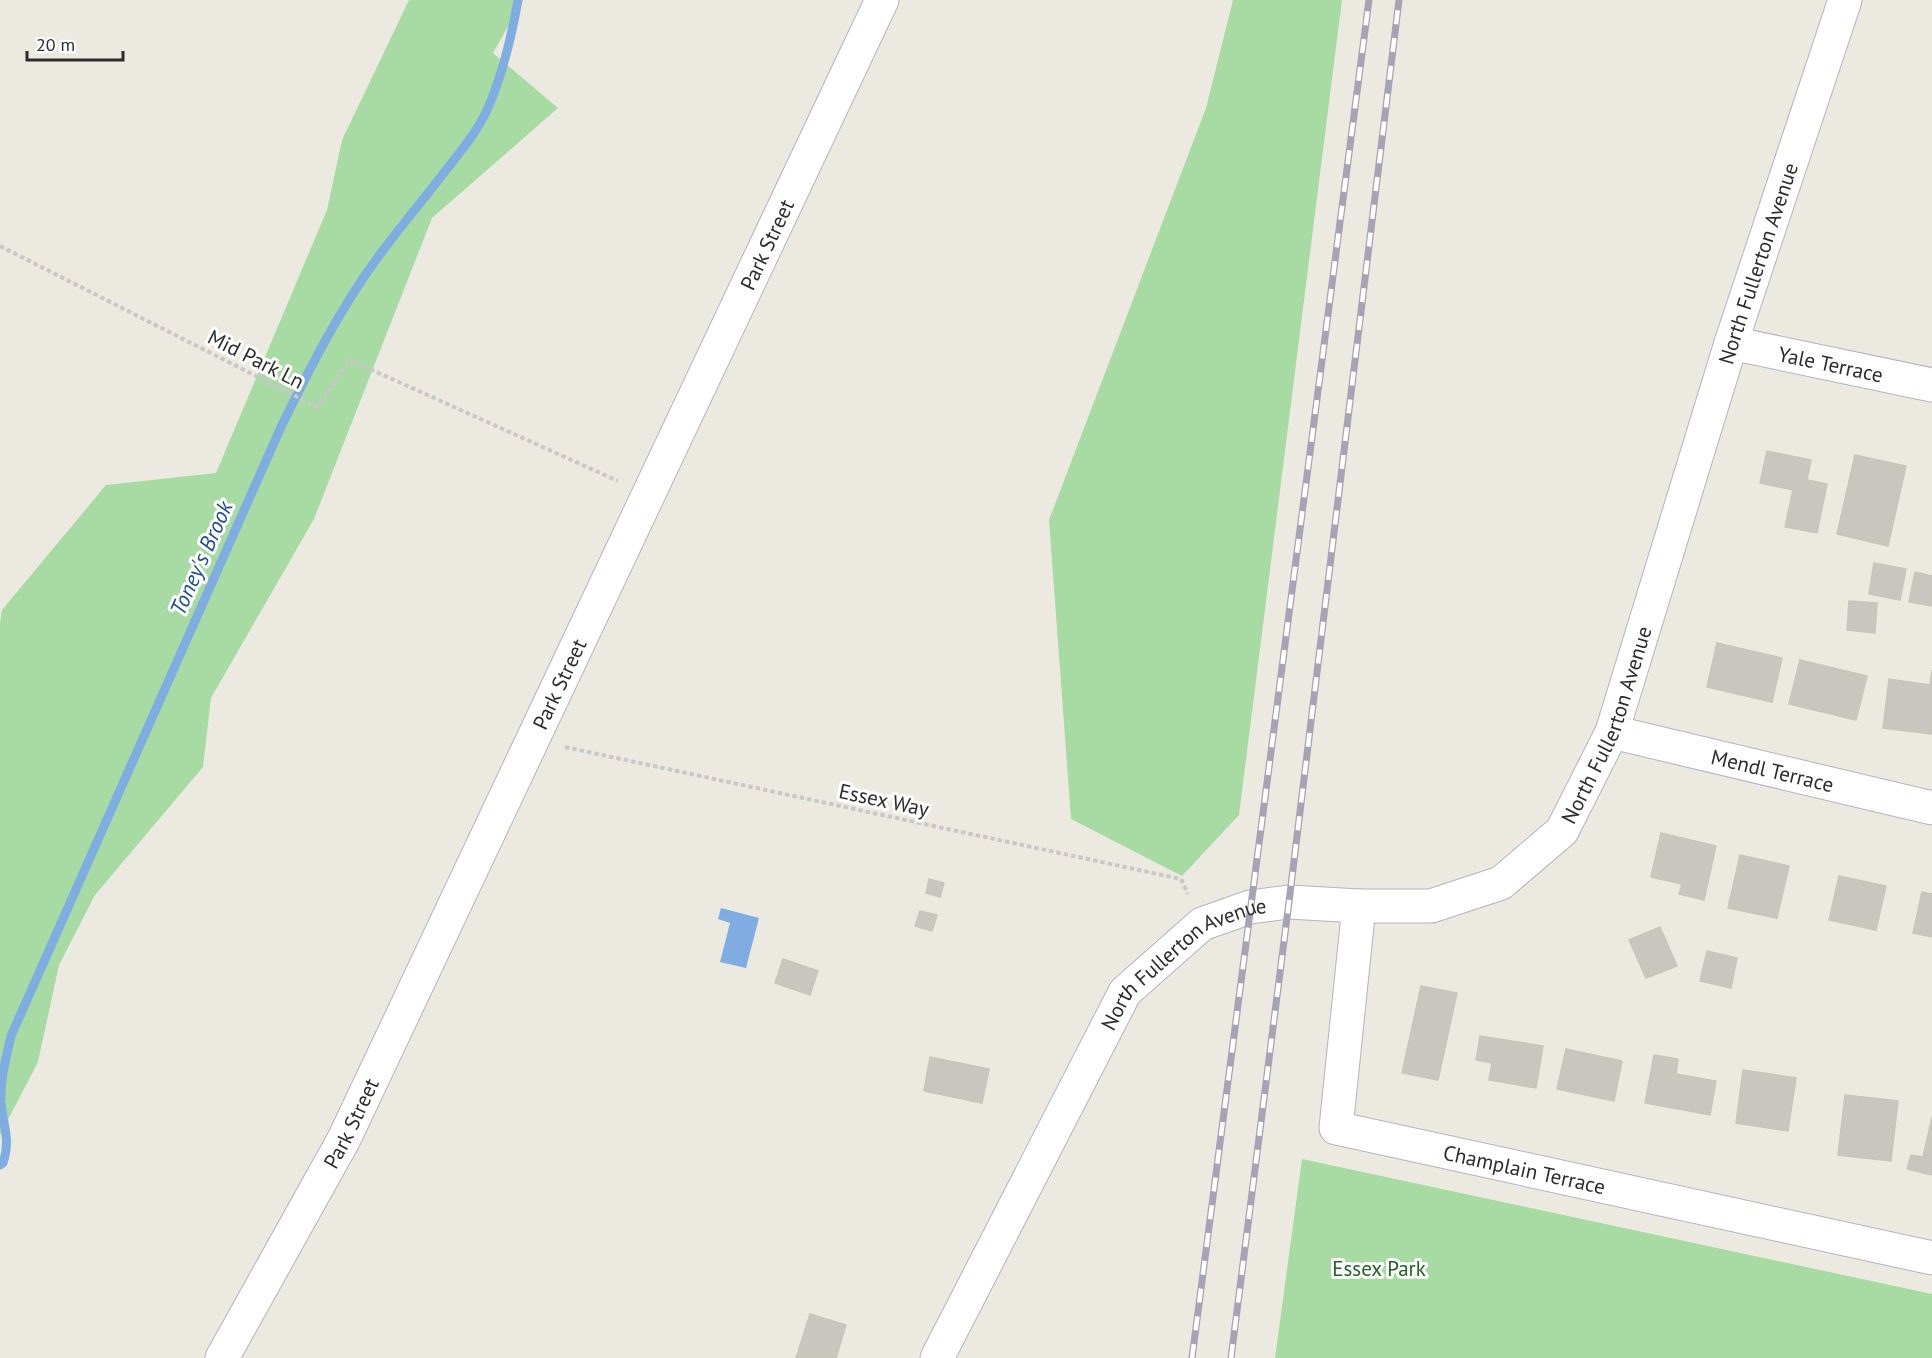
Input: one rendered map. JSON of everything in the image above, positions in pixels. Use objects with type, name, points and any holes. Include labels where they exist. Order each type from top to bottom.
[{"type":"street","name":"Park Street","points":[[227,1356],[344,1139],[882,0]]},
{"type":"street","name":"North Fullerton Avenue","points":[[936,1358],[1125,992],[1202,924],[1250,907],[1289,902],[1359,906],[1431,906],[1501,883],[1562,831],[1612,732],[1731,343],[1845,0]]},
{"type":"street","name":"Yale Terrace","points":[[1731,343],[1932,385]]},
{"type":"street","name":"Mendl Terrace","points":[[1612,732],[1932,808]]},
{"type":"street","name":"Champlain Terrace","points":[[1359,906],[1336,1128],[1932,1258]]},
{"type":"path","name":"Mid Park Ln","points":[[0,246],[317,407],[350,360],[648,496]]},
{"type":"path","name":"Essex Way","points":[[531,743],[579,749],[1181,879],[1202,924]]},
{"type":"green space","points":[[409,0],[523,0],[493,53],[558,108],[432,218],[314,519],[211,698],[203,767],[95,895],[59,965],[38,1062],[0,1135],[0,623],[2,610],[106,485],[216,473],[327,210],[342,140]]},
{"type":"green space","points":[[1233,0],[1342,0],[1239,815],[1182,876],[1071,819],[1049,520],[1206,108]]},
{"type":"green space","name":"Essex Park","points":[[1302,1159],[1932,1294],[1932,1358],[1275,1358]]},
{"type":"water","points":[[721,908],[759,918],[746,968],[720,962],[730,923],[718,919]]},
{"type":"building","points":[[1767,451],[1811,460],[1807,480],[1827,484],[1817,533],[1785,527],[1793,490],[1760,483]]},
{"type":"building","points":[[1855,455],[1906,466],[1888,546],[1837,534]]},
{"type":"building","points":[[1874,563],[1906,569],[1900,600],[1869,594]]},
{"type":"building","points":[[1915,572],[1932,576],[1932,606],[1909,602]]},
{"type":"building","points":[[1849,601],[1877,603],[1875,633],[1847,630]]},
{"type":"building","points":[[1717,643],[1782,658],[1772,702],[1707,687]]},
{"type":"building","points":[[1800,660],[1867,676],[1856,720],[1789,704]]},
{"type":"building","points":[[1932,670],[1932,734],[1883,728],[1889,679],[1930,685]]},
{"type":"building","points":[[1661,833],[1716,846],[1704,900],[1679,894],[1682,884],[1651,877]]},
{"type":"building","points":[[1740,855],[1789,866],[1777,918],[1728,908]]},
{"type":"building","points":[[1839,876],[1886,886],[1876,930],[1829,920]]},
{"type":"building","points":[[929,879],[944,883],[940,897],[926,893]]},
{"type":"building","points":[[1922,892],[1932,894],[1932,937],[1913,933]]},
{"type":"building","points":[[920,911],[937,915],[932,931],[915,926]]},
{"type":"building","points":[[1660,927],[1677,966],[1646,978],[1629,940]]},
{"type":"building","points":[[1707,951],[1737,958],[1731,988],[1700,981]]},
{"type":"building","points":[[783,959],[818,971],[810,995],[775,983]]},
{"type":"building","points":[[1421,986],[1457,993],[1438,1080],[1402,1073]]},
{"type":"building","points":[[1480,1036],[1543,1046],[1536,1088],[1489,1080],[1492,1063],[1476,1060]]},
{"type":"building","points":[[1566,1049],[1622,1061],[1614,1101],[1557,1089]]},
{"type":"building","points":[[1654,1055],[1678,1059],[1676,1074],[1716,1081],[1710,1115],[1645,1103]]},
{"type":"building","points":[[930,1057],[989,1069],[982,1103],[924,1091]]},
{"type":"building","points":[[1743,1070],[1796,1078],[1788,1131],[1736,1123]]},
{"type":"building","points":[[1845,1095],[1898,1101],[1891,1161],[1838,1155]]},
{"type":"building","points":[[1932,1117],[1932,1175],[1907,1169],[1911,1155],[1923,1157]]},
{"type":"building","points":[[810,1314],[846,1325],[836,1358],[796,1358]]},
{"type":"waterway","name":"Toney's Brook","points":[[0,1165],[3,1163],[6,1146],[1,1086],[11,1036],[281,427],[350,298],[378,257],[474,134],[483,118],[501,71],[518,0]]},
{"type":"railway","points":[[1192,1358],[1369,0]]},
{"type":"railway","points":[[1231,1358],[1399,0]]}]
